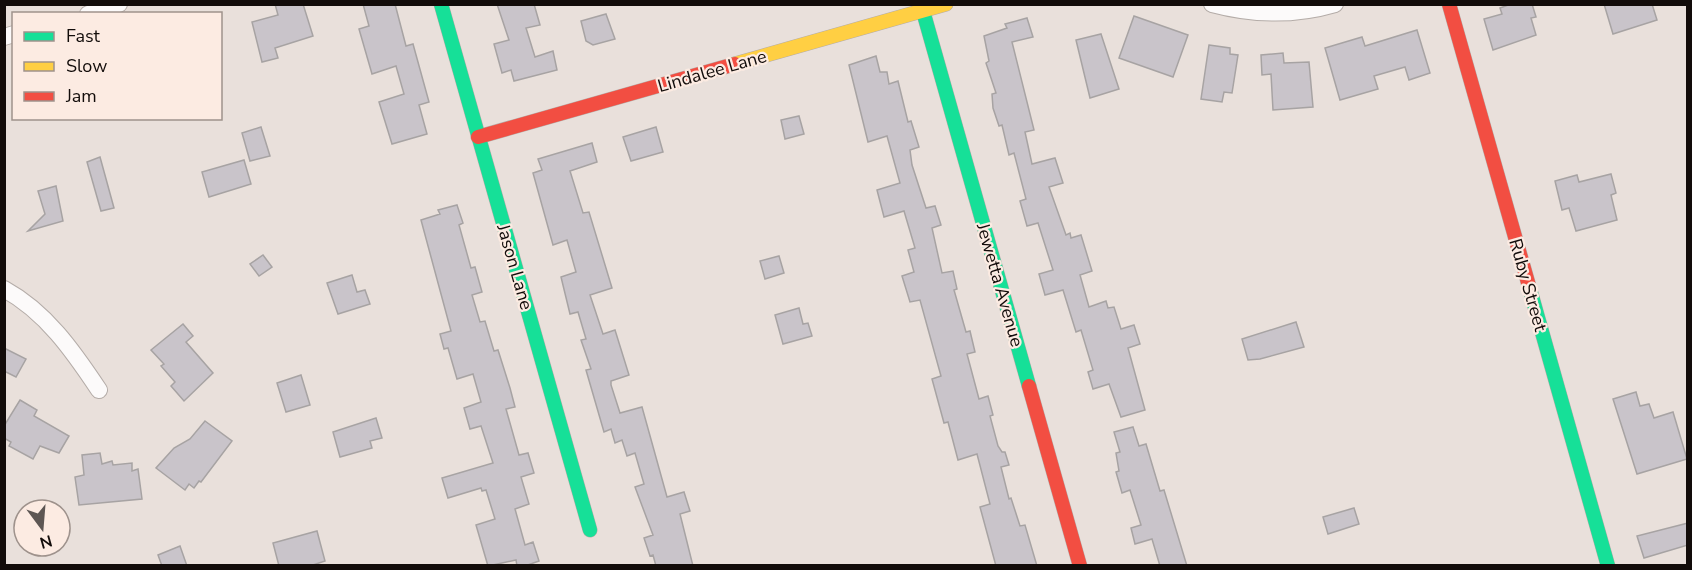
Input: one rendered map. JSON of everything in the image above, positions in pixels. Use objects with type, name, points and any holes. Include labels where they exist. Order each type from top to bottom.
[{"type":"street","points":[[94,12],[119,4]]},
{"type":"street","name":"Jason Lane","points":[[441,4],[590,530]]},
{"type":"street","name":"Lindalee Lane","points":[[478,137],[922,8],[946,4]]},
{"type":"street","points":[[1212,4],[1265,14],[1298,12],[1335,4]]},
{"type":"street","name":"Ruby Street","points":[[1449,4],[1608,566]]},
{"type":"street","name":"Jewetta Avenue","points":[[922,8],[1080,566]]},
{"type":"street","points":[[4,289],[34,309],[57,332],[99,390]]},
{"type":"building","points":[[275,4],[303,4],[313,36],[275,48],[278,58],[262,62],[252,22],[278,15]]},
{"type":"building","points":[[363,4],[395,4],[406,46],[413,44],[429,102],[419,105],[427,134],[392,144],[379,102],[404,94],[396,66],[372,74],[359,29],[369,26]]},
{"type":"building","points":[[497,4],[534,4],[540,25],[526,28],[535,57],[553,51],[557,70],[514,81],[511,70],[502,73],[494,44],[509,40]]},
{"type":"building","points":[[1511,4],[1532,4],[1536,17],[1531,18],[1536,35],[1493,50],[1484,19],[1502,14],[1500,8]]},
{"type":"building","points":[[1604,4],[1652,4],[1657,20],[1613,34]]},
{"type":"building","points":[[606,14],[615,39],[593,45],[586,41],[581,21]]},
{"type":"building","points":[[1134,16],[1188,35],[1173,77],[1119,58]]},
{"type":"building","points":[[1027,18],[1033,37],[1012,42],[1034,130],[1025,132],[1032,164],[1055,158],[1063,183],[1049,187],[1066,235],[1070,233],[1071,238],[1081,235],[1092,271],[1080,275],[1089,307],[1106,301],[1108,308],[1114,307],[1121,329],[1134,325],[1140,344],[1128,348],[1145,410],[1121,417],[1109,384],[1093,389],[1088,372],[1093,370],[1081,330],[1076,332],[1063,290],[1045,295],[1039,274],[1053,270],[1038,223],[1027,226],[1020,201],[1026,199],[1014,153],[1009,155],[1002,125],[999,126],[993,108],[992,94],[996,93],[986,63],[989,61],[984,36],[1007,28],[1005,24]]},
{"type":"building","points":[[1417,30],[1430,73],[1409,80],[1405,67],[1374,76],[1378,89],[1340,100],[1325,48],[1362,37],[1365,46]]},
{"type":"building","points":[[1101,34],[1119,89],[1090,98],[1076,40]]},
{"type":"building","points":[[1209,45],[1230,48],[1230,54],[1238,55],[1232,93],[1224,92],[1222,102],[1201,99]]},
{"type":"building","points":[[1283,53],[1284,63],[1309,62],[1313,107],[1273,110],[1271,74],[1262,75],[1261,55]]},
{"type":"building","points":[[876,56],[880,72],[887,72],[889,84],[898,81],[908,122],[911,121],[919,147],[910,150],[912,165],[926,208],[935,206],[941,225],[932,228],[942,273],[953,271],[957,289],[954,290],[966,332],[970,331],[975,352],[967,354],[979,399],[988,396],[993,415],[990,416],[998,446],[1002,452],[1005,452],[1009,465],[1001,467],[1009,499],[1011,498],[1020,526],[1025,525],[1037,566],[996,566],[980,507],[990,504],[977,454],[958,460],[948,422],[944,423],[932,379],[941,376],[920,300],[910,302],[902,276],[914,272],[908,250],[915,248],[904,211],[884,217],[877,190],[900,183],[887,136],[868,142],[849,65]]},
{"type":"building","points":[[799,116],[804,134],[785,139],[781,120]]},
{"type":"building","points":[[261,127],[270,156],[250,161],[242,133]]},
{"type":"building","points":[[656,127],[663,152],[631,161],[623,137]]},
{"type":"building","points":[[592,143],[597,162],[570,171],[583,213],[589,212],[612,288],[590,295],[603,334],[615,330],[629,375],[611,381],[611,385],[620,413],[642,407],[667,497],[684,492],[690,511],[680,514],[693,566],[656,566],[653,555],[650,556],[644,538],[653,535],[635,487],[644,484],[635,453],[627,456],[622,440],[615,443],[611,429],[604,432],[586,370],[591,369],[581,340],[586,339],[578,312],[570,314],[561,277],[576,272],[567,240],[553,245],[533,173],[542,170],[538,159]]},
{"type":"building","points":[[100,157],[114,208],[101,211],[87,162]]},
{"type":"building","points":[[244,160],[251,184],[209,197],[202,172]]},
{"type":"building","points":[[1611,174],[1616,193],[1611,195],[1617,220],[1576,231],[1569,208],[1562,210],[1555,181],[1577,175],[1579,182]]},
{"type":"building","points":[[56,186],[63,221],[28,231],[45,214],[38,191]]},
{"type":"building","points":[[457,205],[463,223],[459,225],[471,268],[475,267],[482,292],[472,295],[480,322],[485,321],[494,351],[498,350],[510,388],[515,407],[506,409],[519,455],[528,453],[534,473],[521,477],[529,504],[515,509],[525,545],[533,542],[539,561],[525,566],[517,566],[516,560],[488,566],[476,525],[495,519],[486,490],[482,491],[481,488],[448,498],[442,478],[493,463],[481,426],[470,429],[464,408],[481,402],[473,374],[457,379],[448,348],[444,349],[440,334],[451,331],[421,220],[440,214],[438,210]]},
{"type":"building","points":[[263,255],[272,267],[259,276],[250,264]]},
{"type":"building","points":[[779,256],[784,273],[765,279],[760,261]]},
{"type":"building","points":[[352,275],[357,292],[365,290],[370,304],[338,314],[327,283]]},
{"type":"building","points":[[799,308],[803,324],[808,323],[812,336],[783,344],[775,315]]},
{"type":"building","points":[[1296,322],[1304,347],[1248,360],[1242,339]]},
{"type":"building","points":[[183,324],[193,336],[186,342],[213,373],[184,401],[171,386],[175,382],[161,366],[164,364],[151,350]]},
{"type":"building","points":[[4,348],[26,359],[16,377],[4,371]]},
{"type":"building","points":[[301,375],[310,405],[286,412],[277,383]]},
{"type":"building","points":[[1636,392],[1640,406],[1649,404],[1654,418],[1673,412],[1687,459],[1637,474],[1613,399]]},
{"type":"building","points":[[20,400],[37,410],[34,416],[69,436],[59,453],[40,446],[33,459],[9,446],[11,442],[4,438],[4,426]]},
{"type":"building","points":[[376,418],[382,438],[370,441],[372,448],[340,457],[333,432]]},
{"type":"building","points":[[205,421],[232,441],[201,482],[199,481],[194,488],[189,484],[185,490],[156,468],[174,448],[190,439]]},
{"type":"building","points":[[1133,427],[1139,446],[1146,444],[1160,491],[1164,490],[1187,566],[1160,566],[1152,539],[1135,544],[1131,528],[1141,525],[1130,490],[1122,493],[1116,472],[1119,471],[1116,453],[1120,452],[1114,432]]},
{"type":"building","points":[[100,453],[102,464],[112,461],[113,465],[132,463],[132,471],[138,469],[142,499],[79,505],[75,477],[84,475],[82,455]]},
{"type":"building","points":[[1354,508],[1359,524],[1328,534],[1323,517]]},
{"type":"building","points":[[1688,523],[1688,545],[1644,558],[1637,536]]},
{"type":"building","points":[[317,531],[325,561],[310,566],[279,566],[273,543]]},
{"type":"building","points":[[180,546],[187,566],[162,566],[158,555]]},
{"type":"traffic: fast","points":[[441,4],[590,530]]},
{"type":"traffic: fast","points":[[921,4],[1029,386]]},
{"type":"traffic: fast","points":[[1529,286],[1608,566]]},
{"type":"traffic: slow","points":[[735,64],[946,4]]},
{"type":"traffic: jam","points":[[1449,4],[1529,286]]},
{"type":"traffic: jam","points":[[478,137],[735,64]]},
{"type":"traffic: jam","points":[[1029,386],[1080,566]]}]
